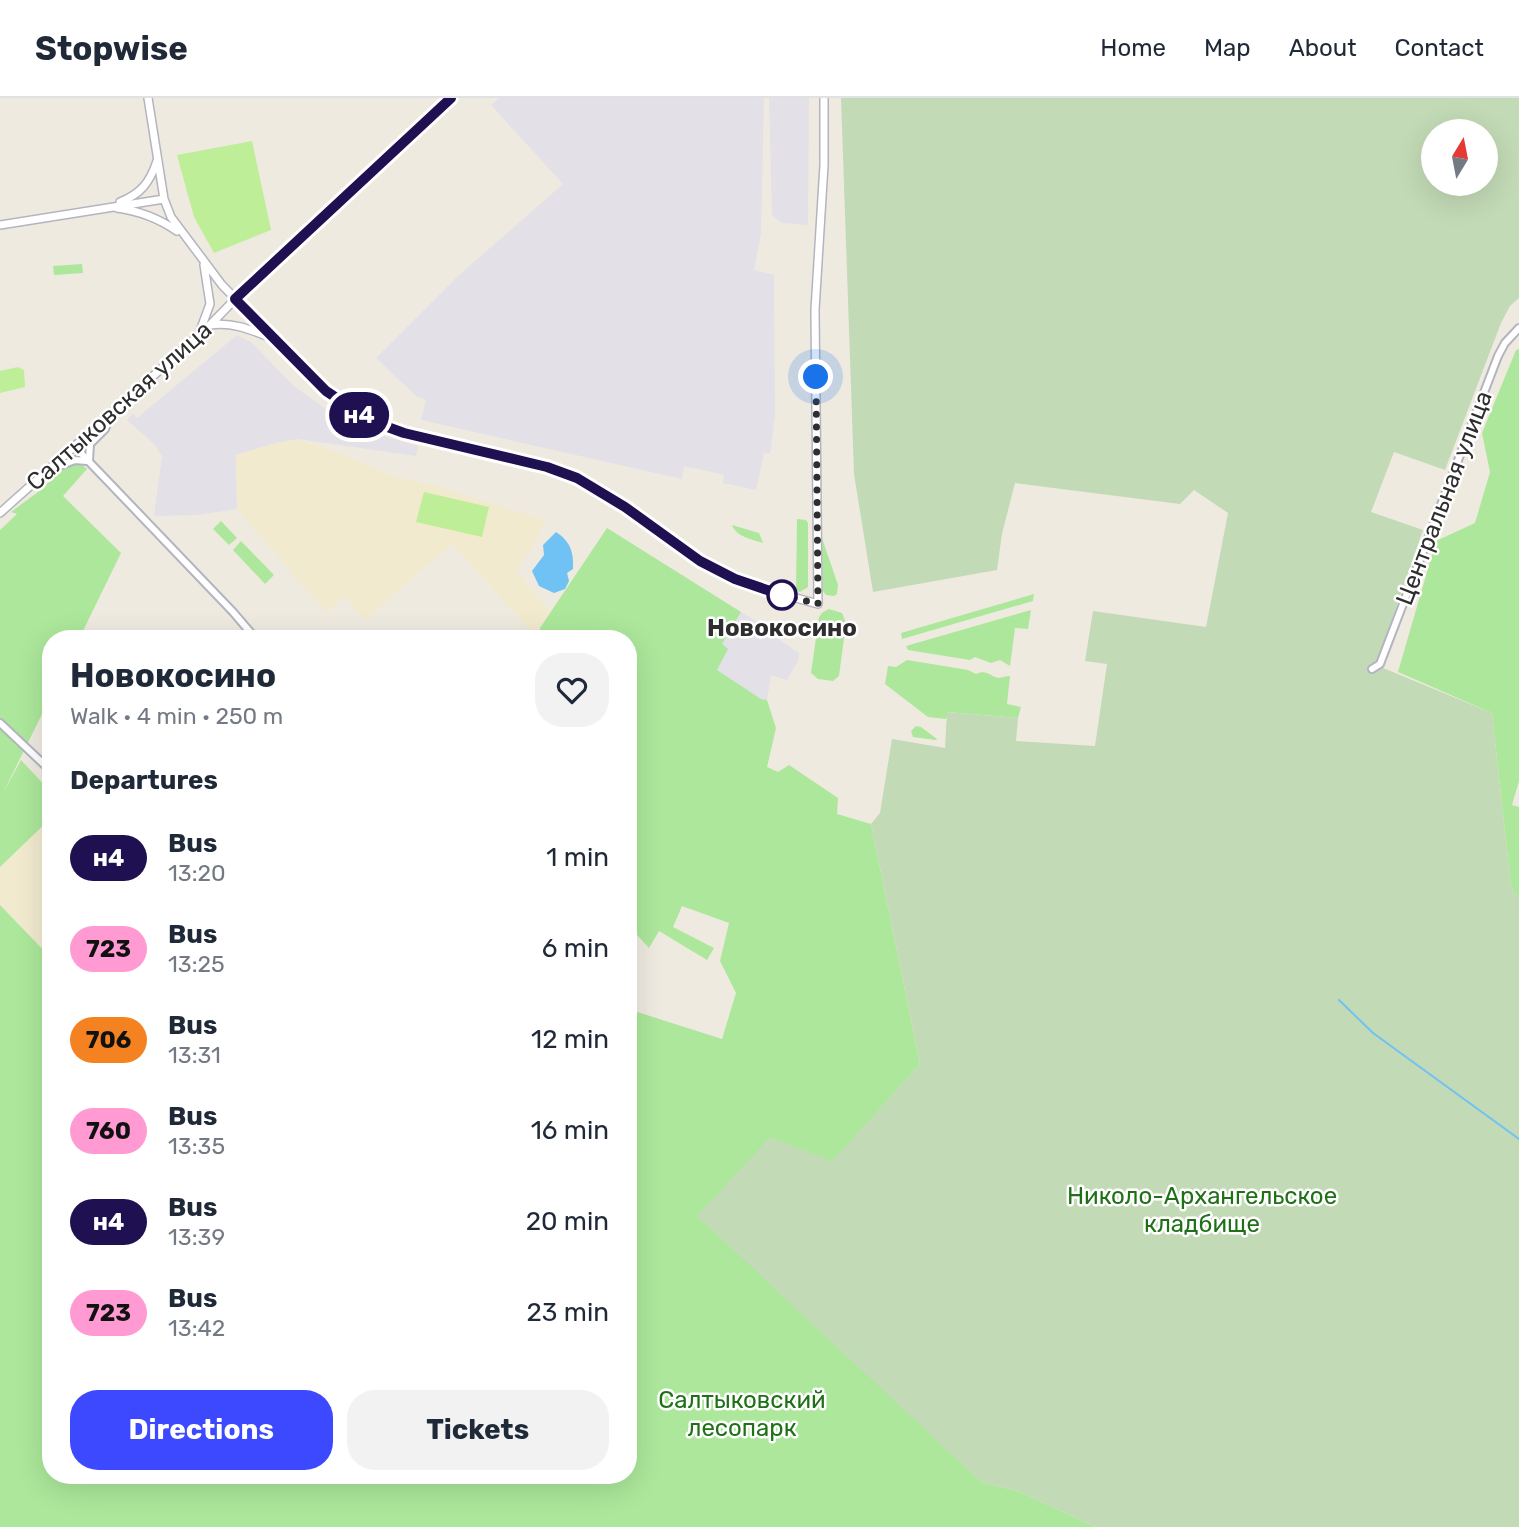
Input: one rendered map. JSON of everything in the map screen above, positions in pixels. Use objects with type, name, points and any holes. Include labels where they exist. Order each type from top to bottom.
[{"type":"street","points":[[148,98],[167,211],[181,234],[235,299],[326,391],[371,421],[404,433],[562,472],[625,507],[700,561],[766,590],[818,604],[815,310],[824,164],[824,98]]},
{"type":"street","name":"Салтыковская улица","points":[[0,513],[210,325],[451,98]]},
{"type":"street","points":[[106,207],[137,194],[149,180],[158,159]]},
{"type":"street","points":[[0,225],[164,199]]},
{"type":"street","points":[[106,207],[141,212],[164,222],[181,234]]},
{"type":"street","points":[[199,335],[208,312],[210,296],[203,260]]},
{"type":"street","points":[[210,325],[237,325],[274,339]]},
{"type":"street","name":"Центральная улица","points":[[1372,669],[1380,664],[1498,356],[1505,343],[1519,328]]},
{"type":"street","points":[[89,461],[90,444],[106,429],[112,413]]},
{"type":"street","points":[[74,446],[249,630]]},
{"type":"street","points":[[46,471],[75,460],[89,461]]},
{"type":"street","points":[[0,723],[42,763]]},
{"type":"shaded area","points":[[499,98],[764,98],[761,234],[754,270],[774,275],[775,415],[770,454],[764,453],[756,490],[723,483],[724,475],[694,468],[684,467],[682,479],[421,420],[426,400],[416,396],[376,358],[458,276],[563,184],[491,105]]},
{"type":"shaded area","points":[[769,98],[809,98],[808,225],[782,223],[772,215]]},
{"type":"shaded area","points":[[237,335],[251,342],[295,387],[323,407],[361,429],[418,446],[416,456],[298,439],[276,443],[236,455],[237,509],[198,515],[154,516],[162,456],[154,444],[127,420],[133,413],[137,418]]},
{"type":"shaded area","points":[[298,439],[337,452],[392,476],[434,485],[545,520],[535,542],[516,571],[551,611],[540,630],[530,630],[452,544],[365,620],[345,597],[326,612],[237,509],[236,455]]},
{"type":"shaded area","points":[[741,612],[769,629],[768,632],[799,653],[798,661],[787,680],[771,675],[767,700],[761,699],[716,670],[727,650],[721,644]]},
{"type":"shaded area","points":[[42,827],[42,949],[0,905],[0,867]]},
{"type":"green space","name":"Николо-Архангельское кладбище","points":[[841,98],[1519,98],[1519,298],[1510,306],[1501,323],[1445,470],[1394,452],[1371,512],[1423,530],[1376,665],[1492,713],[1511,886],[1519,900],[1519,1527],[1096,1527],[1018,1491],[981,1482],[697,1216],[770,1137],[832,1161],[920,1064],[871,824],[880,813],[892,739],[945,748],[947,712],[1018,718],[1016,741],[1095,746],[1107,664],[1085,661],[1093,611],[1206,627],[1228,513],[1194,490],[1180,504],[1015,483],[1002,534],[997,570],[873,592],[854,474]]},
{"type":"green space","points":[[252,141],[271,230],[214,253],[194,217],[177,155]]},
{"type":"green space","points":[[82,264],[83,273],[54,275],[53,266]]},
{"type":"green space","points":[[1519,349],[1519,781],[1512,805],[1519,807],[1519,900],[1511,886],[1492,713],[1398,672],[1436,541],[1475,523],[1490,472],[1482,433],[1516,350]]},
{"type":"green space","points":[[18,367],[24,370],[25,387],[0,393],[0,371]]},
{"type":"green space","points":[[78,461],[87,469],[63,496],[121,553],[83,630],[42,630],[42,714],[2,795],[21,760],[42,782],[42,827],[0,867],[0,530],[17,514],[11,512],[70,463]]},
{"type":"green space","points":[[424,492],[489,507],[482,537],[416,522]]},
{"type":"green space","points":[[797,519],[806,520],[808,523],[808,587],[800,592],[796,590]]},
{"type":"green space","points":[[221,521],[237,538],[229,545],[213,529]]},
{"type":"green space","points":[[732,525],[759,533],[763,543],[741,535]]},
{"type":"green space","name":"Салтыковский лесопарк","points":[[607,528],[741,612],[722,644],[728,649],[717,670],[761,699],[767,700],[776,728],[767,767],[778,772],[789,765],[838,798],[837,814],[871,824],[920,1064],[832,1162],[981,1482],[1018,1491],[1096,1527],[0,1527],[0,905],[42,949],[42,1484],[637,1484],[637,1012],[722,1039],[736,993],[720,961],[729,923],[682,906],[673,927],[714,948],[707,960],[659,931],[649,948],[637,935],[637,630],[540,628]]},
{"type":"green space","points":[[822,538],[838,585],[837,594],[834,596],[826,595],[823,591]]},
{"type":"green space","points":[[241,541],[274,575],[265,584],[233,550]]},
{"type":"green space","points":[[1034,594],[1033,601],[902,639],[901,633]]},
{"type":"green space","points":[[829,609],[842,613],[846,623],[839,676],[833,681],[818,679],[811,673],[819,617]]},
{"type":"green space","points":[[1031,610],[1028,629],[1015,628],[1010,666],[1000,660],[991,663],[975,657],[970,660],[908,650],[906,646]]},
{"type":"green space","points":[[907,660],[968,670],[976,674],[984,672],[997,678],[1010,676],[1007,704],[1021,707],[1018,718],[948,712],[946,719],[928,717],[885,684],[888,666],[896,667]]},
{"type":"green space","points":[[916,726],[937,739],[913,737],[911,731]]},
{"type":"water","points":[[556,532],[565,539],[570,548],[573,569],[567,573],[569,581],[565,589],[554,593],[539,586],[532,571],[544,555],[543,545]]},
{"type":"waterway","points":[[1339,1000],[1373,1033],[1519,1139]]},
{"type":"bus line","name":"н4","points":[[451,98],[235,299],[326,391],[371,421],[404,433],[547,467],[577,478],[625,507],[700,561],[735,579],[782,595]]},
{"type":"place","name":"Новокосино","points":[[782,595]]},
{"type":"route","points":[[782,595],[818,604],[816,377]]}]
